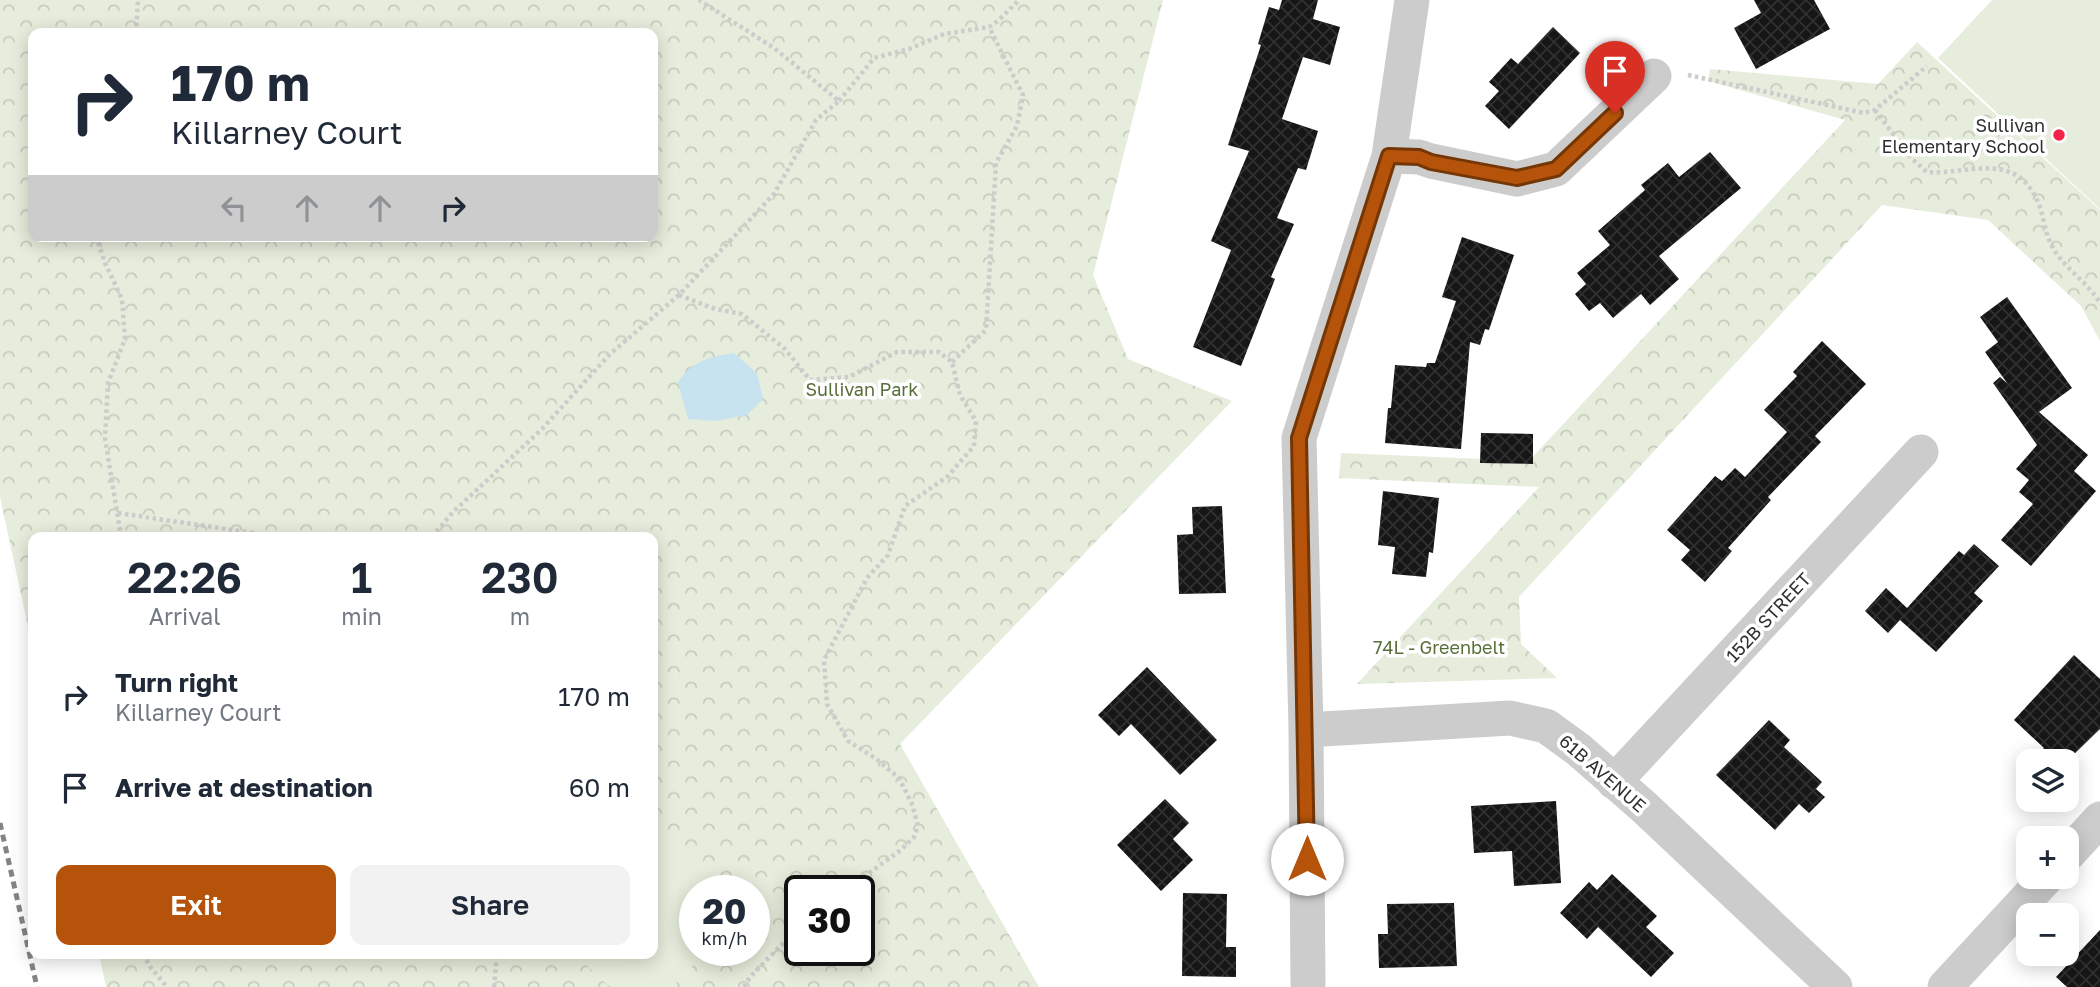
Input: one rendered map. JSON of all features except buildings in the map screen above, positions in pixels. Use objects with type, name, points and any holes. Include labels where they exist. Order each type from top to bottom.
[{"type":"street","points":[[1308,987],[1306,730],[1299,438],[1389,156],[1412,0]]},
{"type":"street","points":[[1389,156],[1419,157],[1431,162],[1517,178],[1556,169],[1654,76]]},
{"type":"street","name":"152B STREET","points":[[1614,782],[1922,452]]},
{"type":"street","name":"61B AVENUE","points":[[1306,730],[1510,718],[1546,726],[1614,782],[1835,987]]},
{"type":"street","points":[[2079,842],[2100,819]]},
{"type":"street","points":[[1945,987],[2036,889]]},
{"type":"path","points":[[136,28],[138,0]]},
{"type":"path","points":[[699,0],[774,48],[839,101]]},
{"type":"path","points":[[436,532],[453,512],[542,429],[609,355],[679,295],[774,194],[816,120],[839,101],[874,58],[909,49],[943,34],[989,27],[999,21],[1018,0]]},
{"type":"path","points":[[952,362],[986,330],[996,163],[1017,125],[1023,95],[989,27]]},
{"type":"path","points":[[1688,75],[1856,112],[1875,110],[1927,66]]},
{"type":"path","points":[[1875,110],[1912,159],[1927,172],[1964,171],[1988,166],[2005,170],[2026,183],[2037,199],[2050,244],[2064,263],[2091,289],[2100,303]]},
{"type":"path","points":[[98,242],[122,299],[125,339],[108,383],[105,438],[120,532]]},
{"type":"path","points":[[679,295],[715,309],[742,314],[785,349],[810,380],[849,377],[897,352],[940,352],[952,362],[960,395],[976,421],[974,446],[948,476],[905,506],[888,555],[867,578],[824,660],[827,704],[848,741],[875,758],[898,778],[912,804],[918,826],[914,837],[901,850],[866,875]]},
{"type":"path","points":[[118,513],[246,532]]},
{"type":"path","points":[[744,987],[750,977],[784,942]]},
{"type":"path","points":[[146,959],[162,984],[167,987]]},
{"type":"path","points":[[494,987],[497,959]]},
{"type":"green space","name":"Sullivan Park","points":[[0,0],[1163,0],[1093,275],[1128,359],[1232,401],[900,744],[1039,987],[106,987],[100,959],[658,959],[658,532],[28,532],[28,627],[0,497]]},
{"type":"green space","name":"Sullivan Elementary School","points":[[1992,0],[2100,0],[2100,209],[1938,58]]},
{"type":"green space","name":"74L - Greenbelt","points":[[1917,42],[2100,210],[2100,341],[2081,306],[1988,220],[1882,205],[1519,597],[1521,644],[1557,678],[1357,684],[1539,487],[1339,478],[1341,453],[1529,461],[1845,120],[1708,81],[1710,69],[1878,84]]},
{"type":"green space","points":[[658,822],[715,875],[679,875],[679,966],[692,966],[673,987],[610,987],[579,959],[658,959]]},
{"type":"water","points":[[734,353],[757,373],[763,399],[747,415],[716,421],[688,419],[678,383],[688,370],[702,361]]},
{"type":"railway","points":[[0,823],[28,947]]},
{"type":"railway","points":[[31,959],[37,987]]},
{"type":"place","name":"Sullivan Elementary School","points":[[2059,135]]},
{"type":"route","points":[[1307,859],[1299,438],[1389,156],[1419,157],[1431,162],[1517,178],[1556,169],[1615,113]]}]
